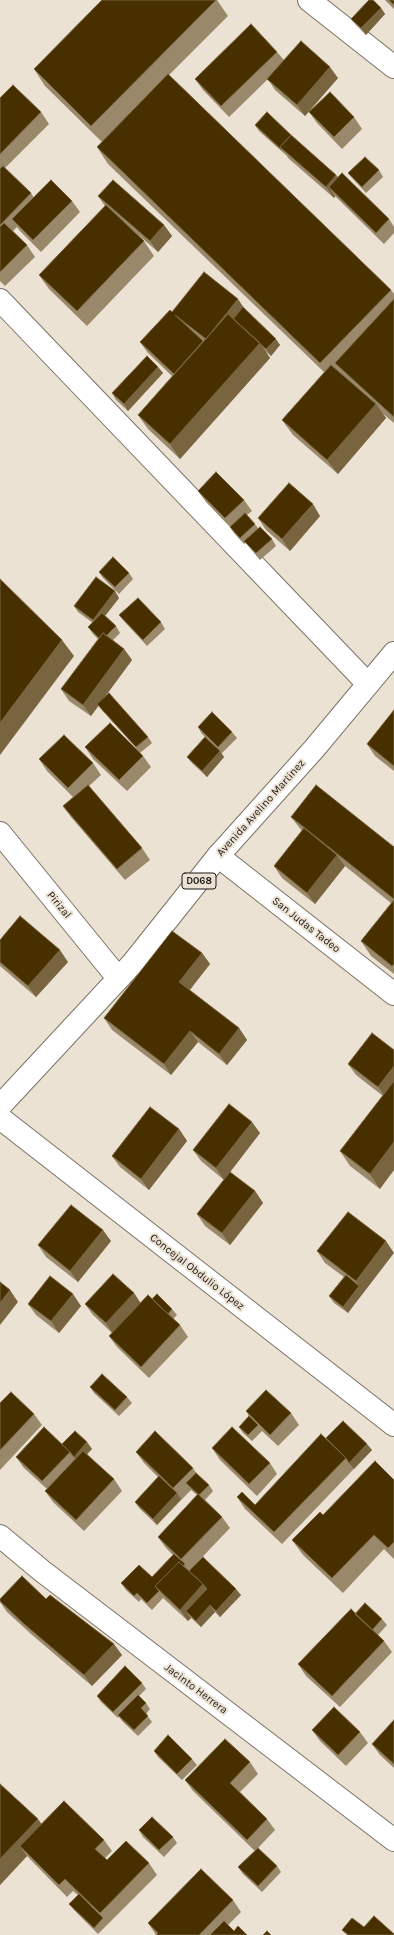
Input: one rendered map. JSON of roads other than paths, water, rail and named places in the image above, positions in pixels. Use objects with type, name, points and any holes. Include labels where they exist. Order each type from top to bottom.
[{"type":"street","points":[[309,0],[394,67]]},
{"type":"street","points":[[0,300],[368,684]]},
{"type":"street","name":"Avenida Avelino Martinez","points":[[0,1106],[132,964],[218,856],[314,749],[394,653]]},
{"type":"street","name":"Pirizal","points":[[0,833],[118,978]]},
{"type":"street","name":"San Judas Tadeo","points":[[218,856],[394,994]]},
{"type":"street","name":"Concejal Obdulio López","points":[[0,1118],[394,1425]]},
{"type":"street","name":"Jacinto Herrera","points":[[0,1536],[42,1571],[394,1840]]}]
